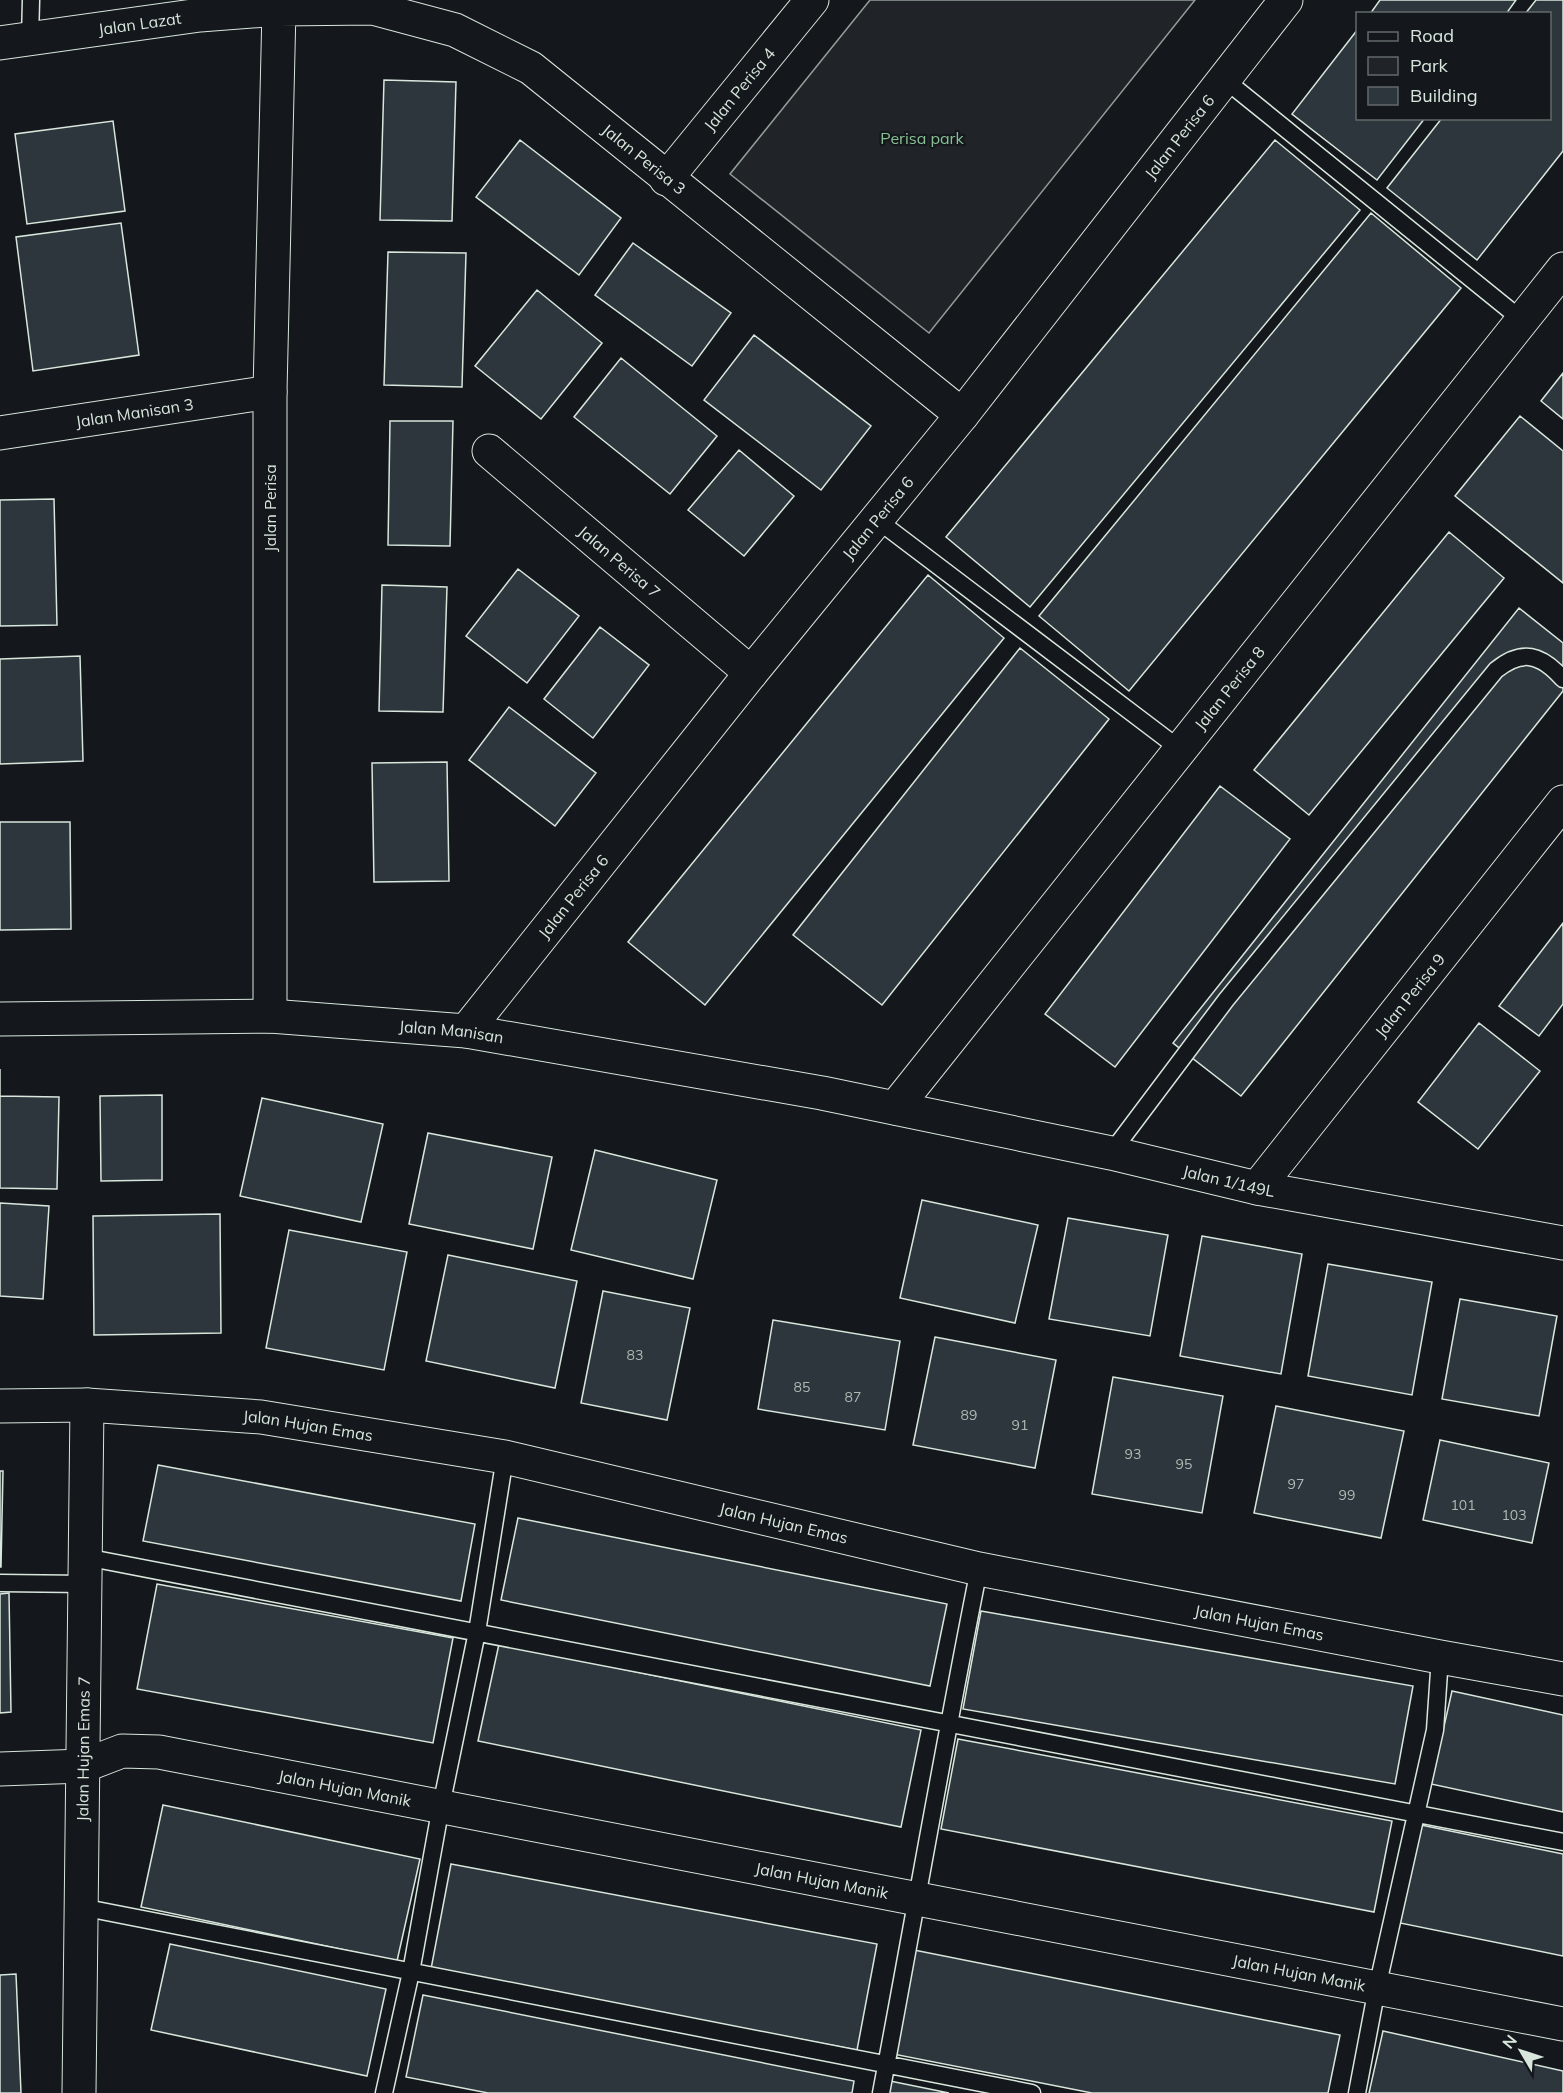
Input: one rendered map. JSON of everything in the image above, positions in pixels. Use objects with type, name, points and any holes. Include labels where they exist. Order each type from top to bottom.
[{"type":"street","name":"Jalan Perisa 4","points":[[666,179],[812,0]]},
{"type":"street","name":"Jalan Perisa 6","points":[[466,1031],[751,673],[962,415],[1286,0]]},
{"type":"street","name":"Jalan Lazat","points":[[15,41],[200,8],[279,5]]},
{"type":"street","name":"Jalan Perisa 3","points":[[279,5],[373,9],[455,30],[531,68],[666,179],[962,415]]},
{"type":"street","name":"Jalan Perisa","points":[[270,1016],[270,392],[279,5]]},
{"type":"street","name":"Jalan Perisa 8","points":[[895,1108],[1563,269]]},
{"type":"street","name":"Jalan Manisan 3","points":[[0,433],[270,392]]},
{"type":"street","name":"Jalan Perisa 7","points":[[489,451],[751,673]]},
{"type":"street","name":"Jalan Perisa 9","points":[[1257,1188],[1563,802]]},
{"type":"street","name":"Jalan Manisan","points":[[0,1019],[270,1016],[466,1031],[822,1093],[895,1108]]},
{"type":"street","name":"Jalan 1/149L","points":[[895,1108],[1111,1153],[1257,1188],[1563,1243]]},
{"type":"street","name":"Jalan Hujan Emas","points":[[0,1406],[87,1405],[261,1417],[505,1457],[979,1569],[1563,1679]]},
{"type":"street","name":"Jalan Hujan Emas 7","points":[[80,2093],[87,1405]]},
{"type":"street","name":"Jalan Hujan Manik","points":[[0,1769],[83,1766],[122,1751],[159,1752],[1563,2024]]},
{"type":"lane","points":[[15,41],[31,0]]},
{"type":"lane","points":[[1224,79],[1522,321]]},
{"type":"lane","points":[[876,519],[1180,750]]},
{"type":"lane","points":[[1111,1153],[1226,1000],[1496,670],[1508,660],[1524,656],[1540,659],[1554,668],[1563,679]]},
{"type":"lane","points":[[384,2093],[411,1972],[441,1806],[477,1632],[505,1457]]},
{"type":"lane","points":[[881,2093],[948,1724],[979,1569]]},
{"type":"lane","points":[[0,1583],[85,1570],[477,1632],[1563,1842]]},
{"type":"lane","points":[[1357,2093],[1377,1988],[1435,1730],[1440,1657]]},
{"type":"lane","points":[[81,1907],[1032,2093]]},
{"type":"green space","name":"Perisa park","points":[[870,0],[1195,0],[929,333],[730,174]]},
{"type":"building","points":[[1380,0],[1516,0],[1507,12],[1371,12]]},
{"type":"building","points":[[1536,0],[1563,0],[1563,151],[1477,260],[1387,188],[1440,120],[1551,120],[1551,12],[1527,12]]},
{"type":"building","points":[[1356,32],[1356,120],[1423,120],[1377,180],[1292,114]]},
{"type":"building","points":[[384,80],[456,82],[452,221],[380,220]]},
{"type":"building","points":[[113,121],[125,211],[27,224],[15,134]]},
{"type":"building","points":[[520,140],[621,218],[579,275],[476,197]]},
{"type":"building","points":[[1275,140],[1360,210],[1030,607],[946,537]]},
{"type":"building","points":[[1371,213],[1461,288],[1129,691],[1039,616]]},
{"type":"building","points":[[121,223],[139,355],[33,371],[16,237]]},
{"type":"building","points":[[633,243],[731,313],[692,366],[595,295]]},
{"type":"building","points":[[388,252],[466,253],[462,387],[384,385]]},
{"type":"building","points":[[537,290],[602,343],[541,419],[475,366]]},
{"type":"building","points":[[754,335],[871,426],[821,490],[704,400]]},
{"type":"building","points":[[621,358],[717,436],[670,494],[574,417]]},
{"type":"building","points":[[1563,373],[1563,419],[1541,401]]},
{"type":"building","points":[[1520,416],[1563,451],[1563,583],[1455,496]]},
{"type":"building","points":[[390,421],[453,421],[450,546],[388,545]]},
{"type":"building","points":[[739,450],[794,496],[744,556],[688,510]]},
{"type":"building","points":[[54,499],[57,625],[0,626],[0,500]]},
{"type":"building","points":[[1449,532],[1504,578],[1309,815],[1254,770]]},
{"type":"building","points":[[518,569],[579,616],[527,683],[466,636]]},
{"type":"building","points":[[928,575],[1004,638],[705,1005],[628,942]]},
{"type":"building","points":[[382,585],[447,587],[443,712],[379,711]]},
{"type":"building","points":[[1519,608],[1563,643],[1563,691],[1241,1096],[1173,1043]]},
{"type":"building","points":[[600,627],[649,665],[593,738],[544,699]]},
{"type":"building","points":[[1020,648],[1109,719],[882,1005],[793,935]]},
{"type":"building","points":[[80,656],[83,761],[0,764],[0,659]]},
{"type":"building","points":[[509,707],[596,773],[555,826],[469,760]]},
{"type":"building","points":[[447,762],[449,881],[374,882],[372,763]]},
{"type":"building","points":[[1220,786],[1290,839],[1115,1067],[1045,1014]]},
{"type":"building","points":[[0,822],[70,822],[71,929],[0,930]]},
{"type":"building","points":[[1563,923],[1563,1004],[1539,1036],[1499,1006]]},
{"type":"building","points":[[1479,1023],[1540,1071],[1478,1149],[1418,1102]]},
{"type":"building","points":[[162,1095],[162,1180],[101,1181],[100,1096]]},
{"type":"building","points":[[0,1096],[59,1097],[57,1189],[0,1188]]},
{"type":"building","points":[[262,1098],[383,1124],[361,1222],[240,1196]]},
{"type":"building","points":[[428,1133],[552,1157],[533,1249],[409,1224]]},
{"type":"building","points":[[595,1150],[717,1180],[693,1279],[571,1250]]},
{"type":"building","points":[[922,1200],[1038,1225],[1015,1323],[900,1298]]},
{"type":"building","points":[[0,1203],[49,1206],[43,1299],[0,1296]]},
{"type":"building","points":[[220,1214],[221,1333],[94,1335],[93,1216]]},
{"type":"building","points":[[1068,1218],[1168,1235],[1150,1336],[1049,1319]]},
{"type":"building","points":[[289,1230],[407,1252],[384,1370],[266,1348]]},
{"type":"building","points":[[1202,1236],[1302,1254],[1281,1374],[1180,1356]]},
{"type":"building","points":[[448,1255],[577,1281],[555,1388],[426,1361]]},
{"type":"building","points":[[1328,1264],[1432,1282],[1412,1395],[1308,1376]]},
{"type":"building","points":[[603,1291],[690,1308],[667,1420],[581,1403]]},
{"type":"building","points":[[1460,1299],[1557,1316],[1539,1416],[1442,1399]]},
{"type":"building","points":[[773,1320],[900,1341],[885,1430],[758,1409]]},
{"type":"building","points":[[935,1337],[1056,1360],[1035,1468],[913,1445]]},
{"type":"building","points":[[1113,1377],[1223,1396],[1202,1513],[1092,1494]]},
{"type":"building","points":[[1276,1406],[1404,1431],[1381,1538],[1254,1513]]},
{"type":"building","points":[[1440,1440],[1549,1463],[1532,1543],[1423,1520]]},
{"type":"building","points":[[158,1465],[475,1524],[461,1601],[143,1541]]},
{"type":"building","points":[[0,1471],[3,1471],[1,1567],[0,1567]]},
{"type":"building","points":[[518,1518],[947,1604],[930,1686],[501,1600]]},
{"type":"building","points":[[157,1584],[453,1638],[433,1743],[137,1689]]},
{"type":"building","points":[[9,1593],[11,1712],[0,1713],[0,1594]]},
{"type":"building","points":[[981,1611],[1413,1686],[1395,1784],[963,1709]]},
{"type":"building","points":[[499,1644],[921,1730],[901,1827],[478,1741]]},
{"type":"building","points":[[1452,1691],[1563,1715],[1563,1812],[1431,1784]]},
{"type":"building","points":[[958,1739],[1392,1821],[1374,1912],[941,1829]]},
{"type":"building","points":[[163,1805],[420,1859],[397,1961],[141,1907]]},
{"type":"building","points":[[1421,1825],[1563,1854],[1563,1956],[1400,1923]]},
{"type":"building","points":[[451,1864],[877,1944],[857,2050],[431,1969]]},
{"type":"building","points":[[170,1944],[386,1989],[367,2076],[151,2030]]},
{"type":"building","points":[[914,1950],[1340,2035],[1328,2093],[1092,2093],[893,2054]]},
{"type":"building","points":[[16,1974],[21,2093],[0,2093],[0,1975]]},
{"type":"building","points":[[423,1995],[854,2081],[852,2093],[488,2093],[406,2077]]},
{"type":"building","points":[[1383,2031],[1563,2071],[1563,2093],[1369,2093]]},
{"type":"building","points":[[890,2081],[949,2093],[887,2093]]}]
